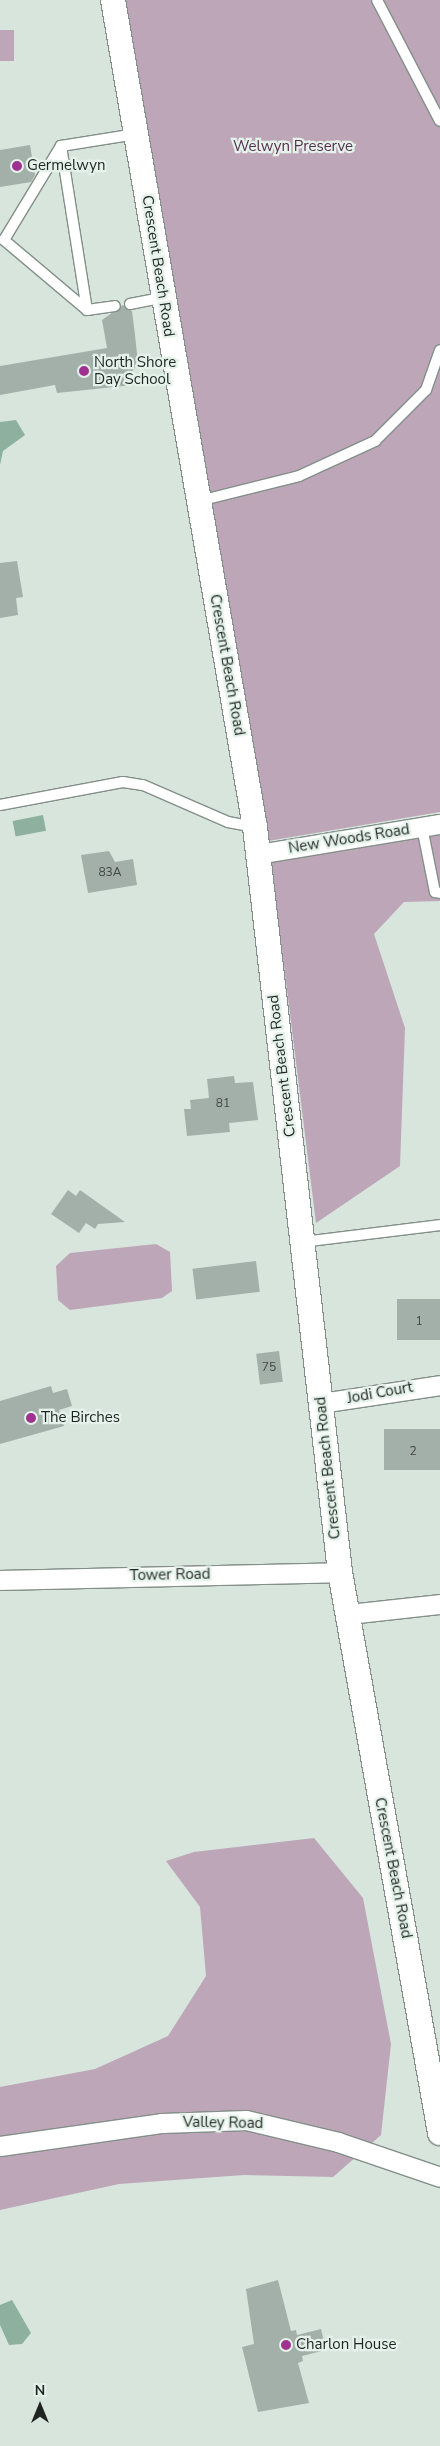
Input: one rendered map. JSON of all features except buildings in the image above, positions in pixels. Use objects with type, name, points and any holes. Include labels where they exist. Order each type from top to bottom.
[{"type":"street","name":"Crescent Beach Road","points":[[113,0],[162,298],[255,827],[340,1572],[440,2133]]},
{"type":"street","name":"New Woods Road","points":[[258,854],[431,825]]},
{"type":"street","name":"Jodi Court","points":[[321,1403],[440,1386]]},
{"type":"street","name":"Tower Road","points":[[0,1580],[340,1572]]},
{"type":"street","points":[[349,1614],[440,1604]]},
{"type":"street","name":"Valley Road","points":[[0,2146],[162,2123],[246,2120],[338,2142],[440,2177]]},
{"type":"lane","points":[[377,0],[440,121]]},
{"type":"lane","points":[[114,306],[87,310],[4,240],[61,146],[136,134]]},
{"type":"lane","points":[[61,146],[87,310]]},
{"type":"lane","points":[[130,304],[162,298]]},
{"type":"lane","points":[[198,501],[299,476],[375,442],[426,390],[440,350]]},
{"type":"lane","points":[[0,805],[123,782],[142,785],[228,822],[255,827]]},
{"type":"lane","points":[[431,825],[434,892],[440,893]]},
{"type":"lane","points":[[302,1242],[440,1225]]},
{"type":"green space","name":"Welwyn Preserve","points":[[119,0],[440,0],[440,812],[268,841]]},
{"type":"green space","points":[[0,30],[14,30],[14,61],[0,61]]},
{"type":"green space","points":[[440,835],[440,901],[404,902],[374,934],[405,1028],[400,1166],[316,1223],[271,861]]},
{"type":"green space","points":[[156,1244],[170,1252],[172,1291],[162,1298],[70,1310],[58,1300],[56,1266],[70,1253]]},
{"type":"green space","points":[[314,1838],[363,1898],[391,2044],[381,2135],[333,2177],[244,2175],[119,2184],[0,2210],[0,2087],[95,2069],[168,2036],[206,1976],[200,1907],[166,1861],[194,1852]]},
{"type":"shaded area","points":[[16,420],[25,435],[3,451],[0,465],[0,422]]},
{"type":"shaded area","points":[[43,815],[46,831],[16,837],[13,821]]},
{"type":"shaded area","points":[[12,2300],[31,2333],[22,2344],[9,2345],[0,2325],[0,2305]]},
{"type":"place","name":"Germelwyn","points":[[17,166]]},
{"type":"place","name":"North Shore Day School","points":[[84,371]]},
{"type":"place","name":"The Birches","points":[[31,1418]]},
{"type":"place","name":"Charlon House","points":[[286,2345]]}]
